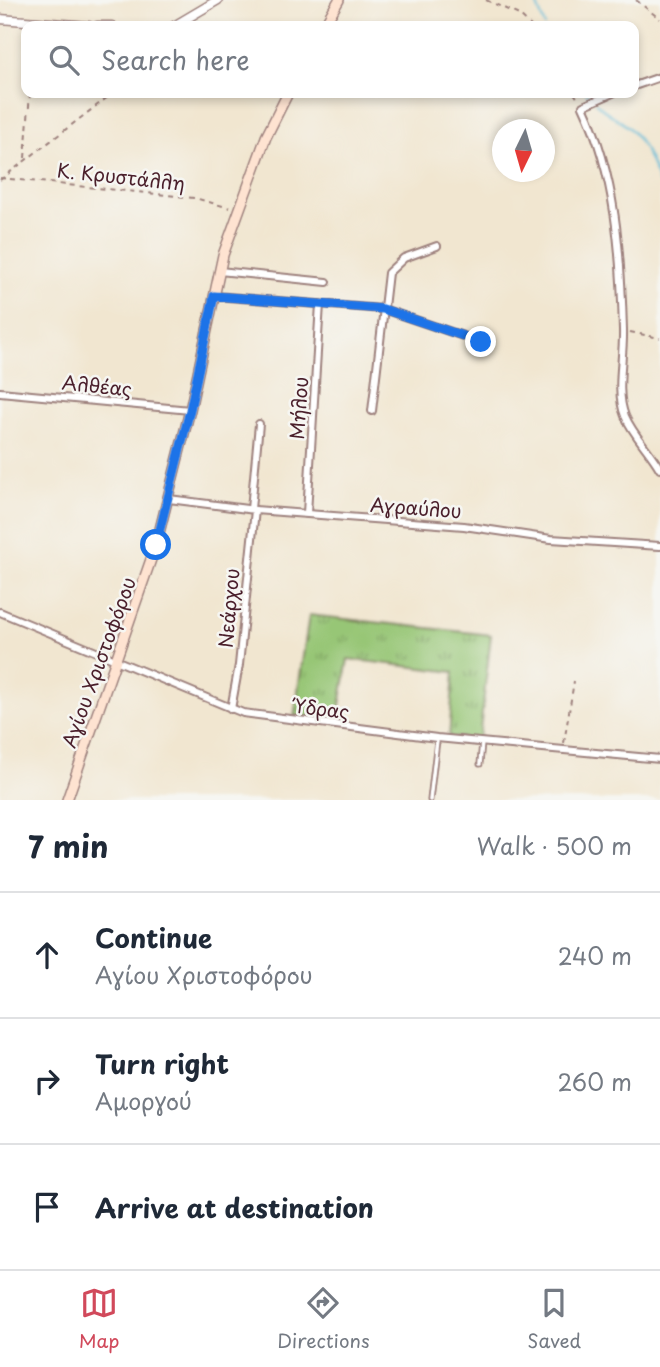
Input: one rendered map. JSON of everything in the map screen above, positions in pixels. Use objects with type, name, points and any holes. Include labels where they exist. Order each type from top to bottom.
[{"type":"main road","points":[[327,21],[340,0]]},
{"type":"main road","name":"Αγίου Χριστοφόρου","points":[[67,800],[117,663],[169,499],[219,271],[266,137],[286,98]]},
{"type":"street","points":[[182,21],[218,0]]},
{"type":"street","points":[[0,19],[25,21]]},
{"type":"street","points":[[639,84],[660,77]]},
{"type":"street","points":[[601,98],[583,106],[600,145],[612,191],[623,331],[624,415],[660,469]]},
{"type":"street","points":[[372,411],[388,272],[404,258],[437,246]]},
{"type":"street","points":[[219,271],[327,282]]},
{"type":"street","points":[[214,296],[383,309],[481,342]]},
{"type":"street","name":"Μήλου","points":[[307,513],[320,304]]},
{"type":"street","name":"Αλθέας","points":[[0,392],[190,410]]},
{"type":"street","name":"Νεάρχου","points":[[231,709],[239,665],[259,424]]},
{"type":"street","name":"Αγραύλου","points":[[169,499],[253,509],[464,526],[551,539],[660,546]]},
{"type":"street","name":"Ύδρας","points":[[0,612],[231,709],[258,716],[437,738],[660,759]]},
{"type":"lane","points":[[430,800],[437,738]]},
{"type":"lane","points":[[480,764],[482,742]]},
{"type":"path","points":[[486,0],[519,15],[526,21]]},
{"type":"path","points":[[636,0],[660,19]]},
{"type":"path","points":[[24,160],[30,98]]},
{"type":"path","points":[[1,178],[106,98]]},
{"type":"path","points":[[577,98],[583,106]]},
{"type":"path","name":"Κ. Κρυστάλλη","points":[[1,178],[195,198],[238,211]]},
{"type":"path","points":[[623,331],[660,338]]},
{"type":"path","points":[[564,748],[574,681]]},
{"type":"green space","points":[[309,615],[491,635],[479,739],[449,737],[454,672],[348,659],[337,723],[294,717]]},
{"type":"waterway","points":[[535,0],[543,21]]},
{"type":"waterway","points":[[596,103],[636,136],[660,185]]},
{"type":"route","points":[[156,545],[190,410],[214,296],[383,309],[481,342]]}]
